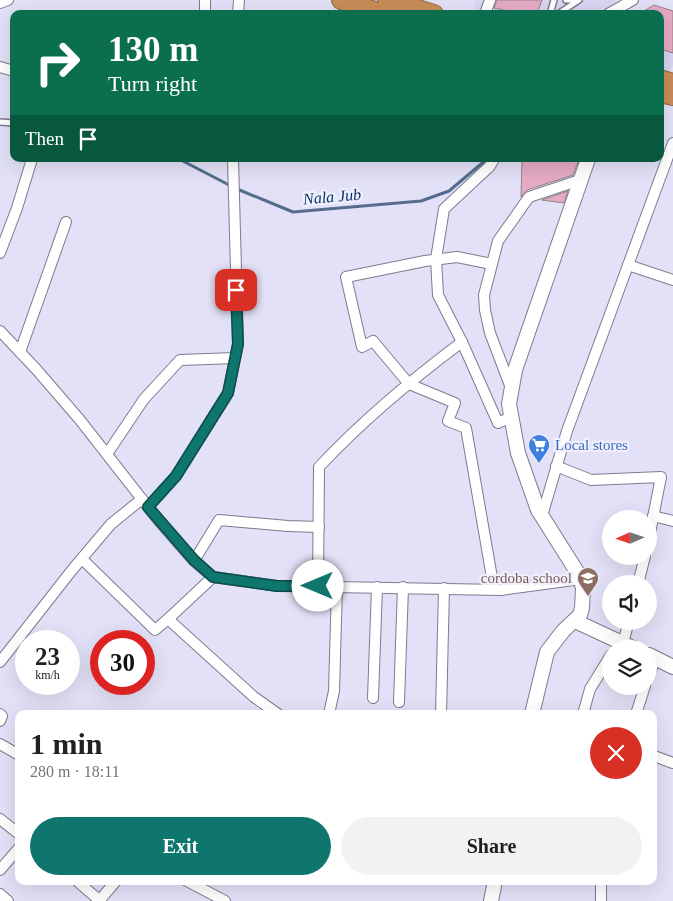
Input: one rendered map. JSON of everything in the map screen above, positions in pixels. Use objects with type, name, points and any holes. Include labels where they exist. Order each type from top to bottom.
[{"type":"highway","points":[[341,0],[372,10]]},
{"type":"highway","points":[[387,0],[406,3],[424,10]]},
{"type":"street","points":[[615,10],[633,0]]},
{"type":"street","points":[[542,516],[567,431],[673,143]]},
{"type":"street","points":[[0,253],[17,208],[31,162]]},
{"type":"street","points":[[0,662],[72,570],[112,524],[145,503],[176,476],[228,393],[238,344],[233,162]]},
{"type":"street","points":[[492,162],[444,209],[436,259],[438,295],[462,342],[498,423],[510,417]]},
{"type":"street","points":[[533,710],[547,652],[563,631],[580,615],[583,588],[581,579],[538,510],[518,453],[509,404],[515,370],[587,162]]},
{"type":"street","points":[[511,388],[490,333],[485,310],[484,295],[498,241],[529,197],[580,180]]},
{"type":"street","points":[[20,352],[66,222]]},
{"type":"street","points":[[492,264],[457,257],[436,259],[346,277],[362,347],[373,341],[409,384],[455,403],[448,421],[466,428],[494,589]]},
{"type":"street","points":[[628,265],[673,280]]},
{"type":"street","points":[[0,331],[4,341],[20,352],[67,406],[145,503],[194,560],[213,577],[277,586],[494,589],[581,579]]},
{"type":"street","points":[[318,586],[319,467],[348,437],[409,384],[462,342]]},
{"type":"street","points":[[106,454],[144,399],[180,360],[235,358]]},
{"type":"street","points":[[556,466],[591,480],[661,477],[654,510]]},
{"type":"street","points":[[658,518],[673,522]]},
{"type":"street","points":[[194,560],[218,520],[318,527]]},
{"type":"street","points":[[82,559],[155,630],[213,577]]},
{"type":"street","points":[[330,710],[334,692],[337,586]]},
{"type":"street","points":[[373,698],[377,587]]},
{"type":"street","points":[[399,702],[403,587]]},
{"type":"street","points":[[441,710],[444,588]]},
{"type":"street","points":[[168,619],[254,697],[272,710]]},
{"type":"street","points":[[575,621],[611,640]]},
{"type":"street","points":[[657,659],[673,667]]},
{"type":"street","points":[[584,710],[590,689],[602,670]]},
{"type":"street","points":[[637,710],[643,695]]},
{"type":"street","points":[[0,714],[2,716],[0,721]]},
{"type":"street","points":[[0,744],[15,753]]},
{"type":"street","points":[[657,757],[673,763]]},
{"type":"street","points":[[0,819],[15,831]]},
{"type":"street","points":[[0,870],[15,853]]},
{"type":"street","points":[[81,885],[99,901],[113,885]]},
{"type":"street","points":[[195,885],[225,901]]},
{"type":"street","points":[[491,901],[494,885]]},
{"type":"street","points":[[601,885],[601,901]]},
{"type":"street","points":[[0,894],[8,901]]},
{"type":"lane","points":[[566,0],[578,0]]},
{"type":"lane","points":[[564,10],[578,0]]},
{"type":"shaded area","points":[[475,0],[619,0],[603,10],[474,9]]},
{"type":"shaded area","points":[[654,5],[673,11],[673,65],[668,73],[664,72],[664,10],[646,10]]},
{"type":"building","points":[[497,0],[542,0],[538,10],[503,10],[494,8]]},
{"type":"building","points":[[654,5],[673,11],[673,53],[664,50],[664,10],[646,10]]},
{"type":"building","points":[[522,162],[578,162],[573,175],[527,190],[521,197]]},
{"type":"building","points":[[568,191],[564,203],[542,200]]},
{"type":"waterway","name":"Nala Jub","points":[[185,162],[231,186]]},
{"type":"waterway","name":"Nala Jub","points":[[237,189],[293,212],[421,201],[449,191],[483,162]]},
{"type":"place","name":"Local stores","points":[[539,464]]},
{"type":"place","name":"cordoba school","points":[[588,597]]},
{"type":"route","points":[[236,290],[238,344],[228,393],[176,476],[148,507],[194,560],[213,577],[277,586],[318,586]]}]
